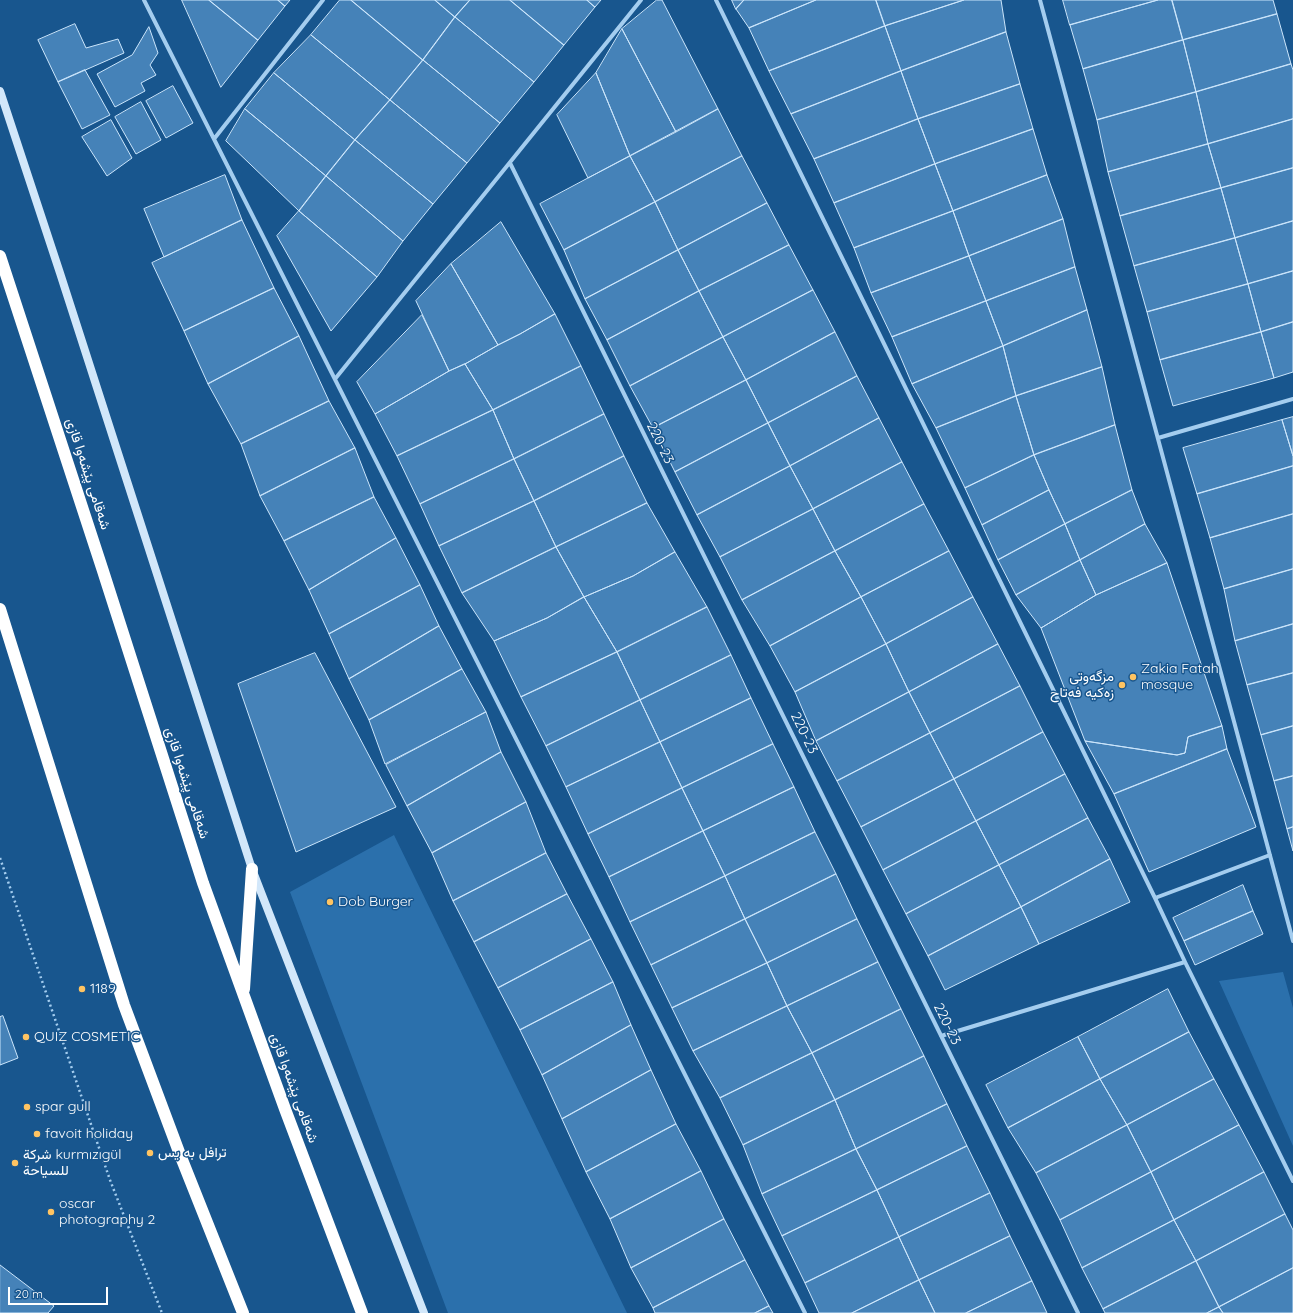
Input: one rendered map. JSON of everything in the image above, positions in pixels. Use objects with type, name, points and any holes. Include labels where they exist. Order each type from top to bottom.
[{"type":"highway","name":"شەقامی پێشەوا قازی","points":[[0,256],[104,571],[203,883],[362,1313]]},
{"type":"highway","points":[[0,609],[124,1005],[179,1152],[243,1313]]},
{"type":"highway","points":[[244,994],[252,869]]},
{"type":"street","points":[[144,0],[805,1313]]},
{"type":"street","points":[[214,139],[323,0]]},
{"type":"street","points":[[335,379],[641,0]]},
{"type":"street","points":[[716,0],[1293,1181]]},
{"type":"street","points":[[1040,0],[1293,941]]},
{"type":"street","points":[[0,91],[252,869],[424,1313]]},
{"type":"street","name":"220-23","points":[[510,163],[1078,1313]]},
{"type":"street","points":[[1158,438],[1293,399]]},
{"type":"street","points":[[1155,898],[1270,855]]},
{"type":"street","points":[[1287,920],[1293,919]]},
{"type":"street","points":[[941,1036],[1185,962]]},
{"type":"path","points":[[0,858],[110,1180],[162,1313]]},
{"type":"shaded area","points":[[394,835],[627,1313],[448,1313],[290,892]]},
{"type":"shaded area","points":[[1283,972],[1293,1008],[1293,1146],[1219,981]]},
{"type":"building","points":[[182,0],[209,0],[258,40],[221,87]]},
{"type":"building","points":[[209,0],[278,0],[285,6],[258,40]]},
{"type":"building","points":[[278,0],[290,0],[285,6]]},
{"type":"building","points":[[340,0],[351,0],[423,60],[390,100],[311,35]]},
{"type":"building","points":[[351,0],[435,0],[455,17],[423,60]]},
{"type":"building","points":[[435,0],[470,0],[455,17]]},
{"type":"building","points":[[470,0],[510,0],[564,45],[534,82],[455,17]]},
{"type":"building","points":[[510,0],[587,0],[595,7],[564,45]]},
{"type":"building","points":[[587,0],[601,0],[595,7]]},
{"type":"building","points":[[657,0],[662,0],[718,109],[676,132],[622,29]]},
{"type":"building","points":[[732,0],[744,0],[736,9]]},
{"type":"building","points":[[744,0],[816,0],[749,28],[736,9]]},
{"type":"building","points":[[816,0],[876,0],[885,26],[769,71],[749,28]]},
{"type":"building","points":[[876,0],[964,0],[885,26]]},
{"type":"building","points":[[964,0],[1001,0],[1006,32],[901,71],[885,26]]},
{"type":"building","points":[[1063,0],[1158,0],[1070,25]]},
{"type":"building","points":[[1158,0],[1172,0],[1183,40],[1083,69],[1070,25]]},
{"type":"building","points":[[1172,0],[1273,0],[1277,14],[1183,40]]},
{"type":"building","points":[[1277,14],[1291,64],[1196,92],[1183,40]]},
{"type":"building","points":[[455,17],[534,82],[500,123],[423,60]]},
{"type":"building","points":[[75,24],[86,48],[118,39],[124,53],[58,82],[38,40]]},
{"type":"building","points":[[885,26],[901,71],[791,114],[769,71]]},
{"type":"building","points":[[149,27],[158,53],[150,65],[156,75],[141,83],[145,91],[115,107],[97,74],[132,55]]},
{"type":"building","points":[[622,29],[676,132],[630,156],[596,73]]},
{"type":"building","points":[[1006,32],[1020,84],[918,119],[901,71]]},
{"type":"building","points":[[311,35],[390,100],[355,140],[274,73]]},
{"type":"building","points":[[1183,40],[1196,92],[1097,120],[1083,69]]},
{"type":"building","points":[[423,60],[500,123],[467,163],[390,100]]},
{"type":"building","points":[[1291,64],[1293,70],[1293,119],[1208,144],[1196,92]]},
{"type":"building","points":[[85,70],[110,115],[82,129],[58,82]]},
{"type":"building","points":[[901,71],[918,119],[814,159],[791,114]]},
{"type":"building","points":[[274,73],[355,140],[326,176],[245,109]]},
{"type":"building","points":[[596,73],[630,156],[588,178],[557,115]]},
{"type":"building","points":[[1020,84],[1033,129],[935,164],[918,119]]},
{"type":"building","points":[[173,86],[193,123],[166,138],[146,101]]},
{"type":"building","points":[[1196,92],[1208,144],[1108,172],[1097,120]]},
{"type":"building","points":[[390,100],[467,163],[433,204],[355,140]]},
{"type":"building","points":[[141,102],[161,140],[136,154],[115,117]]},
{"type":"building","points":[[245,109],[326,176],[299,211],[226,141]]},
{"type":"building","points":[[718,109],[742,156],[655,202],[630,156]]},
{"type":"building","points":[[918,119],[935,164],[834,203],[814,159]]},
{"type":"building","points":[[1293,119],[1293,168],[1221,188],[1208,144]]},
{"type":"building","points":[[111,120],[132,158],[107,176],[82,137]]},
{"type":"building","points":[[1033,129],[1047,175],[953,211],[935,164]]},
{"type":"building","points":[[355,140],[433,204],[403,241],[326,176]]},
{"type":"building","points":[[1208,144],[1221,188],[1120,216],[1108,172]]},
{"type":"building","points":[[630,156],[655,202],[564,250],[540,204]]},
{"type":"building","points":[[742,156],[767,203],[678,250],[655,202]]},
{"type":"building","points":[[935,164],[953,211],[854,248],[834,203]]},
{"type":"building","points":[[1293,168],[1293,221],[1235,238],[1221,188]]},
{"type":"building","points":[[225,175],[242,220],[164,257],[144,209]]},
{"type":"building","points":[[1047,175],[1063,219],[969,256],[953,211]]},
{"type":"building","points":[[326,176],[403,241],[377,277],[299,211]]},
{"type":"building","points":[[1221,188],[1235,238],[1134,266],[1120,216]]},
{"type":"building","points":[[655,202],[678,250],[585,299],[564,250]]},
{"type":"building","points":[[767,203],[789,245],[699,291],[678,250]]},
{"type":"building","points":[[299,211],[377,277],[331,331],[277,236]]},
{"type":"building","points":[[953,211],[969,256],[871,293],[854,248]]},
{"type":"building","points":[[1063,219],[1075,267],[986,301],[969,256]]},
{"type":"building","points":[[242,220],[274,288],[184,331],[152,263]]},
{"type":"building","points":[[1293,221],[1293,271],[1248,284],[1235,238]]},
{"type":"building","points":[[501,222],[555,314],[498,345],[451,264]]},
{"type":"building","points":[[1235,238],[1248,284],[1147,312],[1134,266]]},
{"type":"building","points":[[789,245],[813,290],[723,337],[699,291]]},
{"type":"building","points":[[678,250],[699,291],[607,340],[585,299]]},
{"type":"building","points":[[969,256],[986,301],[892,337],[871,293]]},
{"type":"building","points":[[451,264],[498,345],[465,364],[449,371],[416,301]]},
{"type":"building","points":[[1075,267],[1087,310],[1003,346],[986,301]]},
{"type":"building","points":[[1293,271],[1293,322],[1261,332],[1248,284]]},
{"type":"building","points":[[1248,284],[1261,332],[1160,360],[1147,312]]},
{"type":"building","points":[[274,288],[299,336],[208,384],[184,331]]},
{"type":"building","points":[[813,290],[835,332],[746,380],[723,337]]},
{"type":"building","points":[[699,291],[723,337],[630,386],[607,340]]},
{"type":"building","points":[[986,301],[1003,346],[912,384],[892,337]]},
{"type":"building","points":[[1087,310],[1102,367],[1016,396],[1003,346]]},
{"type":"building","points":[[555,314],[581,366],[493,410],[465,364]]},
{"type":"building","points":[[422,315],[449,371],[375,414],[357,382]]},
{"type":"building","points":[[1293,322],[1293,372],[1274,378],[1261,332]]},
{"type":"building","points":[[835,332],[857,376],[768,423],[746,380]]},
{"type":"building","points":[[1261,332],[1274,378],[1173,406],[1160,360]]},
{"type":"building","points":[[299,336],[329,401],[241,444],[208,384]]},
{"type":"building","points":[[723,337],[746,380],[653,428],[630,386]]},
{"type":"building","points":[[1003,346],[1016,396],[936,428],[912,384]]},
{"type":"building","points":[[465,364],[493,410],[397,456],[375,414],[449,371]]},
{"type":"building","points":[[581,366],[604,414],[514,459],[493,410]]},
{"type":"building","points":[[1102,367],[1115,425],[1034,455],[1016,396]]},
{"type":"building","points":[[857,376],[879,418],[790,466],[768,423]]},
{"type":"building","points":[[746,380],[768,423],[675,472],[653,428]]},
{"type":"building","points":[[1016,396],[1034,455],[965,488],[936,428]]},
{"type":"building","points":[[329,401],[355,448],[260,496],[241,444]]},
{"type":"building","points":[[493,410],[514,459],[420,504],[397,456]]},
{"type":"building","points":[[604,414],[624,456],[534,501],[514,459]]},
{"type":"building","points":[[1293,417],[1293,456],[1282,420]]},
{"type":"building","points":[[879,418],[902,462],[813,509],[790,466]]},
{"type":"building","points":[[1282,420],[1293,456],[1293,466],[1197,494],[1183,448]]},
{"type":"building","points":[[768,423],[790,466],[697,515],[675,472]]},
{"type":"building","points":[[1115,425],[1132,490],[1065,524],[1034,455]]},
{"type":"building","points":[[355,448],[374,497],[284,541],[260,496]]},
{"type":"building","points":[[1034,455],[1049,490],[982,525],[965,488]]},
{"type":"building","points":[[624,456],[647,503],[556,547],[534,501]]},
{"type":"building","points":[[514,459],[534,501],[439,546],[420,504]]},
{"type":"building","points":[[902,462],[924,504],[835,551],[813,509]]},
{"type":"building","points":[[790,466],[813,509],[720,557],[697,515]]},
{"type":"building","points":[[1293,466],[1293,514],[1210,538],[1197,494]]},
{"type":"building","points":[[1049,490],[1065,524],[998,560],[982,525]]},
{"type":"building","points":[[1132,490],[1145,524],[1080,560],[1065,524]]},
{"type":"building","points":[[374,497],[396,538],[309,590],[284,541]]},
{"type":"building","points":[[534,501],[556,547],[462,593],[439,546]]},
{"type":"building","points":[[647,503],[675,552],[633,576],[584,597],[556,547]]},
{"type":"building","points":[[924,504],[949,551],[861,597],[835,551]]},
{"type":"building","points":[[813,509],[835,551],[742,600],[720,557]]},
{"type":"building","points":[[1293,514],[1293,569],[1224,589],[1210,538]]},
{"type":"building","points":[[1065,524],[1080,560],[1016,595],[998,560]]},
{"type":"building","points":[[1145,524],[1167,563],[1096,595],[1080,560]]},
{"type":"building","points":[[396,538],[420,585],[329,634],[309,590]]},
{"type":"building","points":[[556,547],[584,597],[547,618],[494,641],[462,593]]},
{"type":"building","points":[[835,551],[861,597],[770,646],[742,600]]},
{"type":"building","points":[[949,551],[973,597],[886,644],[861,597]]},
{"type":"building","points":[[675,552],[707,607],[617,652],[584,597],[633,576]]},
{"type":"building","points":[[1080,560],[1096,595],[1041,628],[1016,595]]},
{"type":"building","name":"Zakia Fatah mosque","points":[[1167,563],[1222,726],[1188,737],[1185,753],[1177,755],[1085,741],[1041,628],[1096,595]]},
{"type":"building","points":[[1293,569],[1293,624],[1235,641],[1224,589]]},
{"type":"building","points":[[420,585],[439,626],[349,679],[329,634]]},
{"type":"building","points":[[584,597],[617,652],[521,697],[494,641],[547,618]]},
{"type":"building","points":[[861,597],[886,644],[795,692],[770,646]]},
{"type":"building","points":[[973,597],[998,644],[909,692],[886,644]]},
{"type":"building","points":[[707,607],[731,655],[640,700],[617,652]]},
{"type":"building","points":[[1293,624],[1293,673],[1247,685],[1235,641]]},
{"type":"building","points":[[439,626],[462,669],[369,720],[349,679]]},
{"type":"building","points":[[886,644],[909,692],[816,741],[795,692]]},
{"type":"building","points":[[998,644],[1020,686],[930,733],[909,692]]},
{"type":"building","points":[[617,652],[640,700],[546,746],[521,697]]},
{"type":"building","points":[[315,653],[396,807],[296,852],[238,684]]},
{"type":"building","points":[[731,655],[751,698],[660,742],[640,700]]},
{"type":"building","points":[[462,669],[486,712],[385,764],[369,720]]},
{"type":"building","points":[[1293,673],[1293,726],[1261,735],[1247,685]]},
{"type":"building","points":[[1020,686],[1043,732],[954,779],[930,733]]},
{"type":"building","points":[[909,692],[930,733],[837,781],[816,741]]},
{"type":"building","points":[[751,698],[773,744],[682,788],[660,742]]},
{"type":"building","points":[[640,700],[660,742],[566,787],[546,746]]},
{"type":"building","points":[[486,712],[501,752],[407,806],[386,765]]},
{"type":"building","points":[[1222,726],[1227,749],[1114,794],[1085,741],[1177,755],[1185,753],[1188,737]]},
{"type":"building","points":[[1293,726],[1293,776],[1274,781],[1261,735]]},
{"type":"building","points":[[1043,732],[1065,774],[976,821],[954,779]]},
{"type":"building","points":[[930,733],[954,779],[861,827],[837,781]]},
{"type":"building","points":[[660,742],[682,788],[588,834],[566,787]]},
{"type":"building","points":[[773,744],[794,787],[703,831],[682,788]]},
{"type":"building","points":[[1227,749],[1256,827],[1149,872],[1114,794]]},
{"type":"building","points":[[501,752],[526,802],[432,853],[407,806]]},
{"type":"building","points":[[1065,774],[1088,818],[999,865],[976,821]]},
{"type":"building","points":[[1293,776],[1293,827],[1287,829],[1274,781]]},
{"type":"building","points":[[954,779],[976,821],[883,870],[861,827]]},
{"type":"building","points":[[794,787],[815,832],[725,876],[703,831]]},
{"type":"building","points":[[682,788],[703,831],[609,877],[588,834]]},
{"type":"building","points":[[526,802],[546,853],[453,901],[432,853]]},
{"type":"building","points":[[1088,818],[1110,859],[1021,907],[999,865]]},
{"type":"building","points":[[976,821],[999,865],[906,914],[883,870]]},
{"type":"building","points":[[1293,827],[1293,851],[1287,829]]},
{"type":"building","points":[[703,831],[725,876],[630,922],[609,877]]},
{"type":"building","points":[[815,832],[836,874],[745,919],[725,876]]},
{"type":"building","points":[[546,853],[567,894],[474,942],[453,901]]},
{"type":"building","points":[[1110,859],[1130,902],[1039,944],[1021,907]]},
{"type":"building","points":[[999,865],[1021,907],[928,956],[906,914]]},
{"type":"building","points":[[836,874],[857,919],[767,963],[745,919]]},
{"type":"building","points":[[725,876],[745,919],[651,965],[630,922]]},
{"type":"building","points":[[1243,885],[1253,911],[1184,941],[1173,918]]},
{"type":"building","points":[[567,894],[591,939],[498,988],[474,942]]},
{"type":"building","points":[[1021,907],[1039,944],[945,990],[928,956]]},
{"type":"building","points":[[1253,911],[1263,934],[1195,965],[1184,941]]},
{"type":"building","points":[[745,919],[767,963],[672,1008],[651,965]]},
{"type":"building","points":[[857,919],[878,962],[787,1006],[767,963]]},
{"type":"building","points":[[591,939],[613,982],[520,1030],[498,988]]},
{"type":"building","points":[[878,962],[901,1009],[812,1053],[787,1006]]},
{"type":"building","points":[[767,963],[787,1006],[693,1051],[672,1008]]},
{"type":"building","points":[[613,982],[631,1025],[542,1075],[520,1030]]},
{"type":"building","points":[[1168,989],[1189,1032],[1100,1079],[1078,1037]]},
{"type":"building","points":[[787,1006],[812,1053],[720,1098],[693,1051]]},
{"type":"building","points":[[901,1009],[924,1056],[835,1100],[812,1053]]},
{"type":"building","points":[[3,1016],[18,1058],[0,1065],[0,1017]]},
{"type":"building","points":[[631,1025],[651,1070],[562,1119],[542,1075]]},
{"type":"building","points":[[1189,1032],[1214,1079],[1127,1125],[1100,1079]]},
{"type":"building","points":[[1078,1037],[1100,1079],[1008,1128],[986,1085]]},
{"type":"building","points":[[812,1053],[835,1100],[743,1145],[720,1098]]},
{"type":"building","points":[[924,1056],[947,1104],[856,1149],[835,1100]]},
{"type":"building","points":[[651,1070],[676,1124],[586,1172],[562,1119]]},
{"type":"building","points":[[1100,1079],[1127,1125],[1036,1173],[1008,1128]]},
{"type":"building","points":[[1214,1079],[1239,1125],[1151,1172],[1127,1125]]},
{"type":"building","points":[[835,1100],[856,1149],[762,1194],[743,1145]]},
{"type":"building","points":[[947,1104],[967,1146],[877,1190],[856,1149]]},
{"type":"building","points":[[676,1124],[701,1171],[610,1219],[586,1172]]},
{"type":"building","points":[[1127,1125],[1151,1172],[1060,1220],[1036,1173]]},
{"type":"building","points":[[1239,1125],[1264,1172],[1174,1220],[1151,1172]]},
{"type":"building","points":[[967,1146],[990,1193],[899,1237],[877,1190]]},
{"type":"building","points":[[856,1149],[877,1190],[782,1236],[762,1194]]},
{"type":"building","points":[[701,1171],[724,1219],[631,1268],[610,1219]]},
{"type":"building","points":[[1151,1172],[1174,1220],[1082,1268],[1060,1220]]},
{"type":"building","points":[[1264,1172],[1285,1214],[1196,1261],[1174,1220]]},
{"type":"building","points":[[877,1190],[899,1237],[805,1283],[782,1236]]},
{"type":"building","points":[[990,1193],[1010,1236],[919,1280],[899,1237]]},
{"type":"building","points":[[1285,1214],[1293,1230],[1293,1268],[1219,1307],[1196,1261]]},
{"type":"building","points":[[724,1219],[745,1260],[653,1308],[631,1268]]},
{"type":"building","points":[[1174,1220],[1196,1261],[1103,1309],[1082,1268]]},
{"type":"building","points":[[1010,1236],[1032,1281],[966,1313],[935,1313],[919,1280]]},
{"type":"building","points":[[899,1237],[919,1280],[852,1313],[819,1313],[805,1283]]},
{"type":"building","points":[[745,1260],[769,1306],[755,1313],[655,1313],[653,1308]]},
{"type":"building","points":[[1196,1261],[1219,1307],[1207,1313],[1105,1313],[1103,1309]]},
{"type":"building","points":[[0,1265],[54,1306],[48,1313],[0,1313]]},
{"type":"building","points":[[1293,1268],[1293,1313],[1223,1313],[1219,1307]]},
{"type":"building","points":[[919,1280],[935,1313],[852,1313]]},
{"type":"building","points":[[1032,1281],[1047,1313],[966,1313]]},
{"type":"building","points":[[769,1306],[773,1313],[755,1313]]},
{"type":"building","points":[[1219,1307],[1223,1313],[1207,1313]]},
{"type":"place","name":"Zakia Fatah mosque","points":[[1133,677]]},
{"type":"place","name":"مزگەوتی زەکیە فەتاح","points":[[1122,685]]},
{"type":"place","name":"Dob Burger","points":[[330,902]]},
{"type":"place","name":"1189","points":[[82,989]]},
{"type":"place","name":"QUIZ COSMETIC","points":[[26,1037]]},
{"type":"place","name":"spar gull","points":[[27,1107]]},
{"type":"place","name":"favoit holiday","points":[[37,1134]]},
{"type":"place","name":"ترافل به يس","points":[[150,1153]]},
{"type":"place","name":"شركة kurmızıgül للسياحة","points":[[15,1163]]},
{"type":"place","name":"oscar photography 2","points":[[51,1212]]}]
